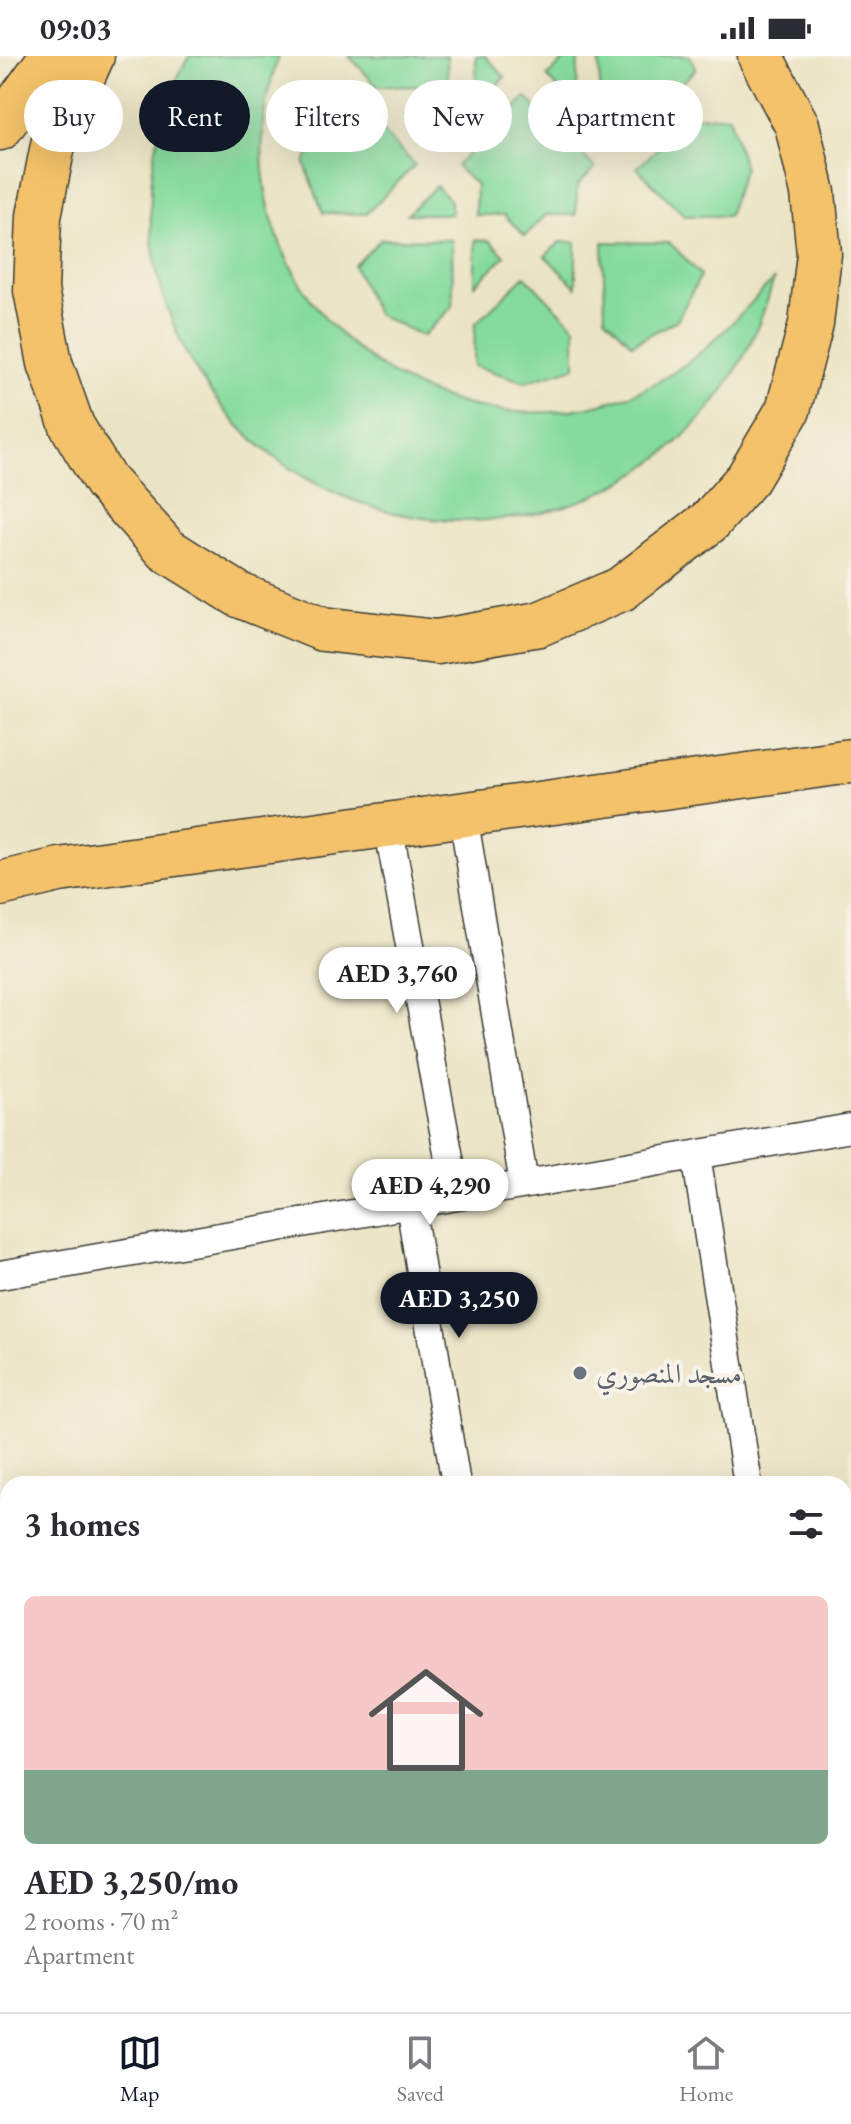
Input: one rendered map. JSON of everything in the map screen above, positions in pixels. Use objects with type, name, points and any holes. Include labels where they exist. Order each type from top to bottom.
[{"type":"main road","points":[[0,128],[52,56]]},
{"type":"main road","points":[[92,56],[54,140],[39,216],[36,290],[50,363],[72,426],[105,481],[167,550],[239,595],[323,629],[437,642],[539,624],[621,589],[710,521],[748,478],[788,410],[811,324],[819,254],[813,193],[797,125],[760,56]]},
{"type":"main road","points":[[0,884],[59,870],[851,761]]},
{"type":"street","points":[[463,815],[524,1184]]},
{"type":"street","points":[[388,825],[456,1196]]},
{"type":"street","points":[[0,1275],[851,1128]]},
{"type":"street","points":[[696,1155],[747,1476]]},
{"type":"street","points":[[410,1204],[455,1476]]},
{"type":"green space","points":[[189,56],[279,56],[271,80],[266,80],[263,127],[267,195],[286,257],[320,311],[365,355],[419,388],[480,407],[545,412],[612,401],[638,392],[682,367],[720,335],[774,279],[745,354],[731,378],[684,436],[627,479],[562,507],[493,520],[423,518],[355,501],[291,468],[234,421],[201,378],[176,330],[166,304],[154,252],[151,203],[155,152],[250,152],[250,80],[177,80]]},
{"type":"green space","points":[[349,56],[447,56],[448,80],[404,80],[404,86],[388,86],[388,80],[371,80]]},
{"type":"green space","points":[[476,56],[485,56],[505,77],[502,80],[476,80]]},
{"type":"green space","points":[[569,56],[578,56],[577,80],[550,80],[547,77]]},
{"type":"green space","points":[[599,56],[690,56],[696,69],[685,80],[600,80]]},
{"type":"green space","points":[[526,97],[528,99],[528,152],[580,152],[595,168],[577,186],[576,215],[546,215],[525,236],[504,215],[475,215],[476,185],[456,166],[471,152],[512,152],[512,112]]},
{"type":"green space","points":[[703,116],[729,116],[744,167],[728,216],[685,216],[637,168],[654,152],[703,152]]},
{"type":"green space","points":[[388,137],[415,165],[366,214],[323,213],[305,164],[309,152],[388,152]]},
{"type":"green space","points":[[436,186],[451,201],[451,214],[407,214]]},
{"type":"green space","points":[[381,239],[452,240],[453,306],[423,336],[376,314],[354,266]]},
{"type":"green space","points":[[475,240],[490,241],[505,256],[475,285]]},
{"type":"green space","points":[[560,242],[576,242],[576,287],[545,256]]},
{"type":"green space","points":[[603,242],[670,243],[701,275],[677,320],[632,344],[605,317]]},
{"type":"green space","points":[[525,276],[575,327],[575,367],[525,382],[474,366],[475,324]]},
{"type":"place","name":"مسجد المنصوري","points":[[580,1373]]}]
